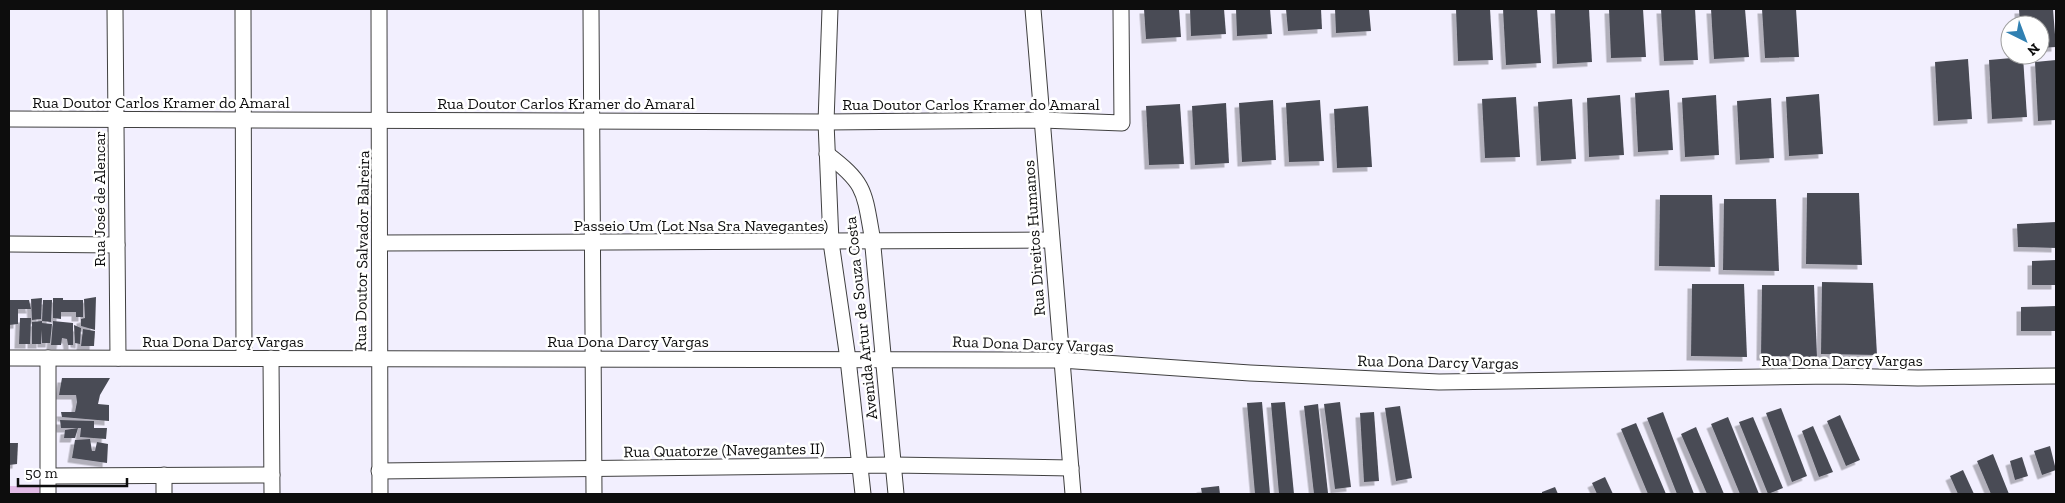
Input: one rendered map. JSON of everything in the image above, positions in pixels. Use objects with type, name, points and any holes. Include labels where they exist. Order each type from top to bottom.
[{"type":"street","name":"Rua José de Alencar","points":[[115,9],[118,358]]},
{"type":"street","points":[[243,9],[244,358]]},
{"type":"street","name":"Rua Doutor Salvador Balreira","points":[[379,9],[380,243],[378,358],[380,494]]},
{"type":"street","points":[[591,9],[594,494]]},
{"type":"street","name":"Avenida Artur de Souza Costa","points":[[830,9],[826,122],[831,242],[848,359],[863,494]]},
{"type":"street","name":"Rua Direitos Humanos","points":[[1033,9],[1060,360],[1073,494]]},
{"type":"street","name":"Rua Doutor Carlos Kramer do Amaral","points":[[9,119],[826,122],[1042,120],[1122,123],[1121,9]]},
{"type":"street","name":"Avenida Artur de Souza Costa","points":[[827,154],[847,169],[858,181],[866,199],[872,236],[896,494]]},
{"type":"street","name":"Passeio Um (Lot Nsa Sra Navegantes)","points":[[380,243],[1051,240]]},
{"type":"street","points":[[9,244],[117,245]]},
{"type":"street","name":"Rua Dona Darcy Vargas","points":[[9,358],[1060,360],[1250,373],[1439,382],[1834,376],[1918,378],[2056,376]]},
{"type":"street","points":[[48,358],[48,494]]},
{"type":"street","points":[[271,358],[272,494]]},
{"type":"street","name":"Rua Quatorze (Navegantes II)","points":[[379,471],[893,465],[1070,468]]},
{"type":"street","points":[[164,475],[164,494]]},
{"type":"street","points":[[48,476],[272,475]]},
{"type":"shaded area","points":[[9,486],[44,486],[44,494],[9,494]]},
{"type":"building","points":[[1144,9],[1179,9],[1181,37],[1146,39]]},
{"type":"building","points":[[1190,9],[1224,9],[1226,34],[1191,36]]},
{"type":"building","points":[[1236,9],[1270,9],[1272,34],[1237,36]]},
{"type":"building","points":[[1286,9],[1321,9],[1322,29],[1288,31]]},
{"type":"building","points":[[1335,9],[1369,9],[1371,31],[1336,33]]},
{"type":"building","points":[[1456,9],[1490,9],[1493,60],[1458,61]]},
{"type":"building","points":[[1503,9],[1537,9],[1541,63],[1506,65]]},
{"type":"building","points":[[1555,9],[1589,9],[1592,62],[1557,64]]},
{"type":"building","points":[[1609,9],[1643,9],[1646,57],[1611,58]]},
{"type":"building","points":[[1661,9],[1695,9],[1698,60],[1664,61]]},
{"type":"building","points":[[1711,9],[1745,9],[1749,57],[1714,59]]},
{"type":"building","points":[[1762,9],[1796,9],[1799,57],[1765,58]]},
{"type":"building","points":[[2019,9],[2053,9],[2056,47],[2050,47],[2050,15],[2019,15]]},
{"type":"building","points":[[1968,59],[1972,119],[1938,121],[1935,62]]},
{"type":"building","points":[[2000,59],[2000,65],[2024,65],[2027,117],[1992,119],[1989,60]]},
{"type":"building","points":[[2056,60],[2056,120],[2038,121],[2035,65],[2050,65],[2050,61]]},
{"type":"building","points":[[1669,90],[1673,150],[1638,152],[1635,93]]},
{"type":"building","points":[[1819,94],[1823,154],[1789,156],[1786,97]]},
{"type":"building","points":[[1620,95],[1624,155],[1589,157],[1587,98]]},
{"type":"building","points":[[1716,95],[1719,155],[1685,157],[1682,98]]},
{"type":"building","points":[[1516,97],[1520,157],[1485,158],[1482,99]]},
{"type":"building","points":[[1771,98],[1774,158],[1740,160],[1737,101]]},
{"type":"building","points":[[1572,99],[1576,159],[1541,161],[1538,102]]},
{"type":"building","points":[[1273,100],[1276,160],[1242,162],[1239,103]]},
{"type":"building","points":[[1320,100],[1324,161],[1289,162],[1286,103]]},
{"type":"building","points":[[1226,103],[1229,163],[1195,165],[1192,106]]},
{"type":"building","points":[[1180,104],[1184,164],[1149,165],[1146,106]]},
{"type":"building","points":[[1368,106],[1372,167],[1337,168],[1334,109]]},
{"type":"building","points":[[1807,193],[1859,193],[1862,265],[1806,264]]},
{"type":"building","points":[[1660,195],[1712,195],[1715,267],[1659,266]]},
{"type":"building","points":[[1724,199],[1776,199],[1779,271],[1723,270]]},
{"type":"building","points":[[2056,222],[2056,248],[2018,247],[2017,224]]},
{"type":"building","points":[[2056,260],[2056,285],[2032,285],[2032,261]]},
{"type":"building","points":[[1822,282],[1873,283],[1877,355],[1821,354]]},
{"type":"building","points":[[1692,284],[1744,284],[1747,357],[1691,356]]},
{"type":"building","points":[[1762,285],[1814,285],[1817,357],[1761,356]]},
{"type":"building","points":[[96,297],[95,330],[81,326],[81,319],[85,318],[84,299]]},
{"type":"building","points":[[42,298],[41,319],[32,320],[31,299]]},
{"type":"building","points":[[53,298],[83,300],[83,317],[76,317],[76,312],[61,312],[61,319],[53,318]]},
{"type":"building","points":[[10,300],[29,300],[31,309],[18,309],[18,324],[9,325]]},
{"type":"building","points":[[43,300],[52,300],[51,322],[42,321]]},
{"type":"building","points":[[2056,306],[2056,331],[2021,331],[2021,307]]},
{"type":"building","points":[[20,318],[31,318],[30,344],[19,344]]},
{"type":"building","points":[[42,321],[42,323],[52,324],[50,343],[42,343],[41,330],[41,344],[32,344],[32,322]]},
{"type":"building","points":[[53,321],[73,323],[73,345],[68,345],[67,339],[62,338],[61,345],[51,345]]},
{"type":"building","points":[[74,325],[81,328],[80,344],[75,343]]},
{"type":"building","points":[[83,329],[95,331],[94,346],[81,346]]},
{"type":"building","points":[[62,378],[110,378],[100,395],[98,404],[109,405],[109,421],[62,417],[61,412],[75,412],[77,402],[76,395],[59,395]]},
{"type":"building","points":[[1262,402],[1270,494],[1255,494],[1247,403]]},
{"type":"building","points":[[1285,402],[1294,494],[1279,494],[1271,403]]},
{"type":"building","points":[[1340,402],[1351,487],[1335,489],[1324,404]]},
{"type":"building","points":[[1318,404],[1328,493],[1314,494],[1304,406]]},
{"type":"building","points":[[1400,406],[1412,478],[1396,481],[1385,408]]},
{"type":"building","points":[[1781,408],[1807,476],[1792,482],[1766,413]]},
{"type":"building","points":[[1374,412],[1379,481],[1364,482],[1360,413]]},
{"type":"building","points":[[1663,412],[1694,494],[1677,494],[1647,418]]},
{"type":"building","points":[[1840,415],[1860,460],[1846,466],[1827,421]]},
{"type":"building","points":[[1728,417],[1759,494],[1740,494],[1711,424]]},
{"type":"building","points":[[1753,417],[1783,488],[1768,494],[1739,422]]},
{"type":"building","points":[[60,420],[94,421],[94,428],[107,428],[106,439],[80,437],[81,428],[61,428]]},
{"type":"building","points":[[1636,423],[1666,494],[1648,494],[1621,429]]},
{"type":"building","points":[[1813,426],[1833,472],[1819,477],[1802,431]]},
{"type":"building","points":[[1696,427],[1724,494],[1707,494],[1681,434]]},
{"type":"building","points":[[78,428],[75,438],[64,438],[65,430]]},
{"type":"building","points":[[90,439],[92,451],[95,451],[97,442],[108,444],[107,463],[72,458],[75,440]]},
{"type":"building","points":[[9,443],[18,443],[17,464],[9,465]]},
{"type":"building","points":[[2050,446],[2056,470],[2042,475],[2034,451]]},
{"type":"building","points":[[1993,454],[2009,494],[1991,494],[1977,461]]},
{"type":"building","points":[[2022,457],[2028,476],[2015,480],[2010,461]]},
{"type":"building","points":[[1963,470],[1974,494],[1958,494],[1950,476]]},
{"type":"building","points":[[1605,477],[1613,494],[1597,494],[1592,483]]},
{"type":"building","points":[[1219,486],[1220,494],[1202,494],[1201,488]]},
{"type":"building","points":[[1555,487],[1558,494],[1542,494],[1542,492]]}]
